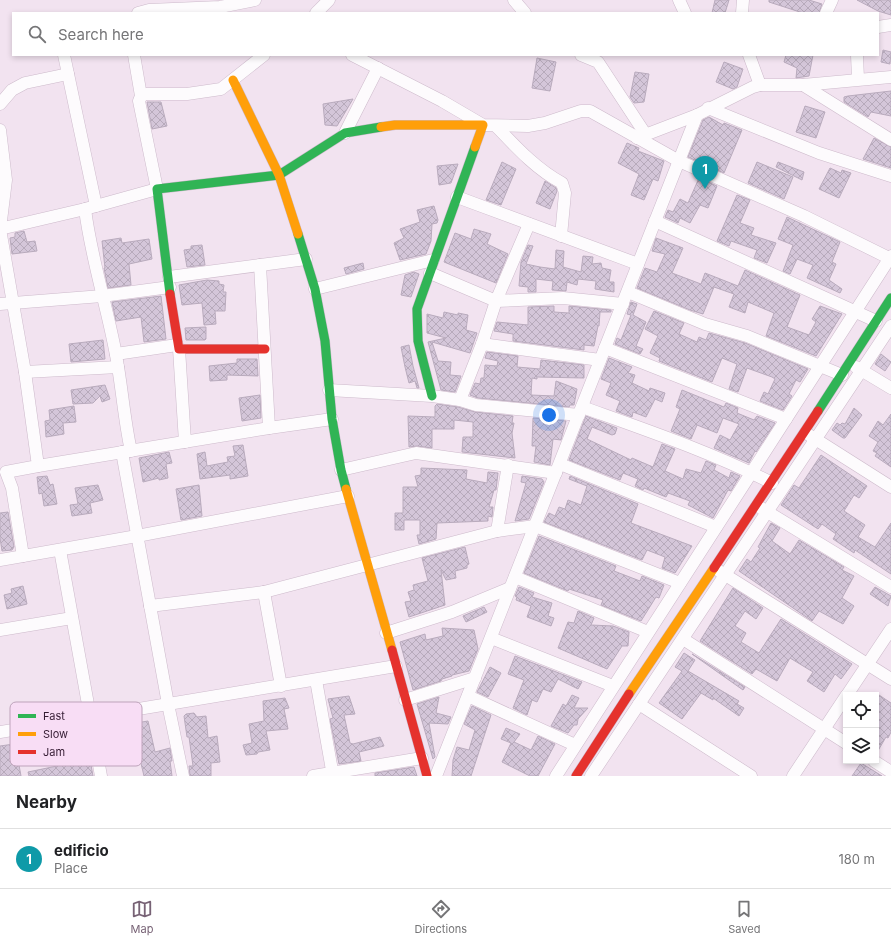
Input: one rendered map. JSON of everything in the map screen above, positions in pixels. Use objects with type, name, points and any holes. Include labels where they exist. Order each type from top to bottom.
[{"type":"street","points":[[142,12],[149,10],[255,0]]},
{"type":"street","points":[[317,12],[329,0]]},
{"type":"street","points":[[514,0],[524,12]]},
{"type":"street","points":[[679,0],[685,12]]},
{"type":"street","points":[[742,12],[743,0]]},
{"type":"street","points":[[826,12],[832,0]]},
{"type":"street","points":[[879,26],[891,25]]},
{"type":"street","points":[[64,56],[90,207],[88,233],[118,367],[125,424],[126,451],[137,536],[183,776]]},
{"type":"street","points":[[134,56],[141,96],[139,101],[157,190],[178,347],[185,442]]},
{"type":"street","points":[[141,96],[146,94],[187,94],[221,89],[263,56]]},
{"type":"street","points":[[354,56],[442,101],[483,125]]},
{"type":"street","points":[[583,56],[598,62],[641,136]]},
{"type":"street","points":[[749,56],[760,85]]},
{"type":"street","points":[[857,56],[858,79]]},
{"type":"street","points":[[345,133],[378,68]]},
{"type":"street","points":[[0,104],[12,90],[25,84],[68,74]]},
{"type":"street","points":[[641,136],[697,115],[753,86],[804,85],[891,77]]},
{"type":"street","points":[[233,80],[279,175],[315,289],[325,341],[332,419],[341,470],[427,776]]},
{"type":"street","points":[[804,85],[891,140]]},
{"type":"street","points":[[708,108],[819,153],[891,176]]},
{"type":"street","points":[[0,229],[157,190],[279,175],[345,133],[395,125],[483,125],[516,127],[545,123],[581,111],[590,111],[641,136],[679,161],[804,216],[891,258],[556,776]]},
{"type":"street","points":[[436,776],[697,115]]},
{"type":"street","points":[[432,396],[415,321],[417,309],[433,260],[483,125]]},
{"type":"street","points":[[496,126],[522,154],[550,176],[562,183],[565,193],[561,236]]},
{"type":"street","points":[[0,130],[6,180],[0,229],[6,303],[25,372],[38,466]]},
{"type":"street","points":[[457,197],[638,264]]},
{"type":"street","points":[[655,221],[876,321]]},
{"type":"street","points":[[460,400],[482,344],[496,301],[529,224]]},
{"type":"street","points":[[6,303],[102,296],[260,265],[306,259]]},
{"type":"street","points":[[315,289],[433,260]]},
{"type":"street","points":[[260,265],[270,428]]},
{"type":"street","points":[[430,273],[496,301],[563,298],[623,304]]},
{"type":"street","points":[[628,292],[705,324],[740,334],[842,375]]},
{"type":"street","points":[[576,776],[650,661],[772,484],[891,298]]},
{"type":"street","points":[[584,765],[595,775],[725,575],[891,326]]},
{"type":"street","points":[[482,344],[600,360]]},
{"type":"street","points":[[116,354],[178,347],[184,350],[265,349]]},
{"type":"street","points":[[605,348],[786,420]]},
{"type":"street","points":[[850,364],[891,388]]},
{"type":"street","points":[[25,372],[118,367]]},
{"type":"street","points":[[329,390],[432,396],[460,400],[476,405],[581,411],[663,436],[751,473],[772,484]]},
{"type":"street","points":[[23,556],[12,488],[2,472],[332,419]]},
{"type":"street","points":[[805,433],[891,487]]},
{"type":"street","points":[[341,470],[416,453],[508,465],[558,468],[716,527]]},
{"type":"street","points":[[497,531],[508,465]]},
{"type":"street","points":[[0,560],[348,496]]},
{"type":"street","points":[[756,506],[768,511],[891,588]]},
{"type":"street","points":[[150,606],[264,592],[367,563],[497,531],[535,526],[680,583]]},
{"type":"street","points":[[60,550],[89,702]]},
{"type":"street","points":[[714,568],[891,679]]},
{"type":"street","points":[[386,633],[452,612],[513,582],[648,632]]},
{"type":"street","points":[[264,592],[281,686]]},
{"type":"street","points":[[0,630],[72,618]]},
{"type":"street","points":[[849,692],[891,629]]},
{"type":"street","points":[[491,638],[613,686]]},
{"type":"street","points":[[683,639],[843,741]]},
{"type":"street","points":[[142,708],[396,666]]},
{"type":"street","points":[[405,700],[475,678]]},
{"type":"street","points":[[316,680],[332,774]]},
{"type":"street","points":[[468,696],[575,745]]},
{"type":"street","points":[[793,776],[843,701]]},
{"type":"street","points":[[640,704],[751,776]]},
{"type":"street","points":[[0,732],[10,730]]},
{"type":"street","points":[[314,776],[422,758]]},
{"type":"street","points":[[879,764],[891,772]]},
{"type":"street","points":[[99,766],[101,776]]},
{"type":"building","points":[[715,0],[729,0],[725,12],[712,12]]},
{"type":"building","points":[[769,0],[809,0],[822,4],[819,12],[800,12],[769,2]]},
{"type":"building","points":[[857,0],[891,0],[891,15],[878,11]]},
{"type":"building","points":[[883,50],[891,52],[890,64],[881,62]]},
{"type":"building","points":[[786,56],[813,56],[809,76],[796,78],[797,68],[784,62]]},
{"type":"building","points":[[537,58],[556,62],[550,91],[532,88]]},
{"type":"building","points":[[724,62],[743,69],[737,87],[733,89],[716,82]]},
{"type":"building","points":[[635,72],[649,74],[644,102],[634,103],[630,97]]},
{"type":"building","points":[[891,91],[891,116],[871,112],[868,117],[844,102],[844,97],[848,96]]},
{"type":"building","points":[[353,99],[337,126],[325,125],[323,104]]},
{"type":"building","points":[[147,102],[161,102],[167,126],[152,129]]},
{"type":"building","points":[[805,106],[825,112],[816,138],[796,132]]},
{"type":"building","points":[[709,117],[723,125],[724,123],[742,130],[724,173],[688,157],[703,120]]},
{"type":"building","points":[[874,138],[891,147],[891,168],[863,159]]},
{"type":"building","points":[[627,143],[639,148],[638,151],[664,161],[658,181],[653,179],[644,200],[631,195],[639,174],[618,163]]},
{"type":"building","points":[[502,162],[516,169],[501,205],[486,200]]},
{"type":"building","points":[[757,162],[793,177],[784,199],[748,183]]},
{"type":"building","points":[[778,162],[804,172],[802,180],[776,167]]},
{"type":"building","points":[[458,164],[451,183],[439,185],[437,166]]},
{"type":"building","points":[[830,168],[841,173],[842,170],[851,173],[839,198],[819,189]]},
{"type":"building","points":[[699,178],[717,186],[708,208],[700,205],[690,223],[680,218],[678,223],[665,217],[668,210],[673,212],[680,199],[688,203]]},
{"type":"building","points":[[545,181],[556,188],[557,191],[550,209],[536,203]]},
{"type":"building","points":[[737,195],[750,200],[740,223],[754,228],[751,235],[776,243],[767,263],[754,258],[757,250],[731,241],[729,246],[717,241]]},
{"type":"building","points":[[434,206],[438,220],[437,223],[432,224],[431,241],[426,254],[400,260],[394,243],[404,238],[400,229],[420,222],[417,210]]},
{"type":"building","points":[[787,217],[840,242],[832,262],[836,264],[829,280],[842,289],[840,293],[807,278],[813,265],[797,259],[790,274],[783,271],[793,245],[778,239]]},
{"type":"building","points":[[474,229],[491,234],[487,244],[508,254],[496,283],[444,262],[455,233],[471,239]]},
{"type":"building","points":[[24,231],[27,242],[35,241],[37,251],[12,254],[10,238],[15,237],[15,233]]},
{"type":"building","points":[[121,238],[122,243],[149,239],[152,259],[129,264],[131,285],[108,288],[104,268],[102,241]]},
{"type":"building","points":[[656,238],[683,248],[672,273],[701,284],[705,273],[738,286],[745,270],[800,295],[787,327],[809,335],[816,322],[812,319],[820,306],[842,314],[816,356],[766,336],[774,313],[748,302],[745,313],[729,307],[734,294],[714,287],[703,314],[690,310],[637,288],[645,268],[657,272],[665,254],[652,251]]},
{"type":"building","points":[[202,245],[205,265],[187,267],[184,250],[191,249],[191,246]]},
{"type":"building","points":[[528,245],[533,246],[526,264],[540,267],[555,269],[556,250],[564,251],[563,267],[581,272],[583,256],[593,257],[592,264],[601,263],[602,268],[611,270],[609,282],[614,282],[614,292],[595,289],[596,281],[578,279],[577,285],[567,282],[566,291],[552,290],[553,281],[536,279],[536,292],[528,292],[528,287],[519,286],[521,262]]},
{"type":"building","points":[[363,263],[364,269],[346,274],[344,268]]},
{"type":"building","points":[[414,272],[419,274],[411,297],[401,295],[405,275]]},
{"type":"building","points":[[207,280],[219,281],[219,284],[224,285],[223,292],[226,292],[225,311],[215,311],[216,324],[204,325],[202,303],[182,305],[179,285]]},
{"type":"building","points":[[161,296],[166,339],[144,342],[141,317],[116,321],[112,302]]},
{"type":"building","points":[[631,302],[637,304],[633,315],[646,322],[636,346],[643,349],[640,354],[615,344],[617,338],[621,340],[631,315],[627,314]]},
{"type":"building","points":[[554,306],[554,312],[569,313],[569,306],[611,310],[611,312],[600,312],[599,326],[594,346],[584,345],[584,350],[513,341],[513,334],[494,331],[497,322],[528,325],[528,307]]},
{"type":"building","points":[[654,311],[684,323],[679,334],[697,342],[699,337],[706,340],[709,333],[745,343],[808,369],[800,382],[796,380],[789,394],[792,396],[783,410],[760,401],[764,392],[768,394],[775,379],[772,377],[747,368],[738,392],[729,389],[737,364],[722,358],[712,382],[659,361],[660,358],[650,353],[658,336],[645,329]]},
{"type":"building","points":[[444,312],[458,315],[458,313],[468,315],[466,330],[477,333],[470,353],[432,342],[438,361],[451,362],[450,375],[461,376],[455,392],[441,390],[428,342],[446,338],[427,333],[427,314],[443,318]]},
{"type":"building","points":[[206,327],[205,340],[186,340],[185,328]]},
{"type":"building","points":[[103,340],[105,359],[71,362],[69,344]]},
{"type":"building","points":[[409,345],[419,388],[417,388],[415,381],[409,383],[405,367],[401,347]]},
{"type":"building","points":[[487,352],[518,356],[517,367],[540,369],[541,360],[584,365],[584,378],[532,378],[531,395],[554,396],[556,381],[577,389],[574,405],[570,405],[569,407],[478,398],[470,395],[475,383],[480,384],[481,378],[484,378],[485,365],[497,366],[498,361],[485,358]]},
{"type":"building","points":[[881,354],[891,362],[885,371],[875,364]]},
{"type":"building","points":[[609,358],[632,367],[628,373],[635,375],[632,383],[649,391],[650,388],[665,393],[662,402],[655,399],[646,417],[633,412],[632,417],[616,411],[620,401],[606,395],[611,383],[601,379]]},
{"type":"building","points":[[237,359],[257,359],[258,376],[227,375],[227,380],[210,381],[209,366],[237,363]]},
{"type":"building","points":[[105,385],[110,399],[102,402],[100,396],[93,403],[73,404],[71,390]]},
{"type":"building","points":[[682,390],[724,407],[726,403],[738,408],[737,413],[754,420],[757,416],[775,423],[756,452],[755,451],[749,463],[714,448],[720,435],[730,440],[739,424],[723,418],[717,433],[697,425],[691,439],[671,431],[680,409],[676,407]]},
{"type":"building","points":[[260,395],[261,418],[242,421],[239,398]]},
{"type":"building","points":[[437,404],[458,407],[475,412],[513,416],[512,423],[514,423],[512,433],[515,458],[462,452],[463,437],[473,437],[473,422],[454,420],[454,429],[432,429],[432,448],[417,446],[409,447],[408,416],[435,417],[435,406]]},
{"type":"building","points":[[74,406],[76,422],[63,423],[64,434],[46,437],[45,421],[50,420],[49,410]]},
{"type":"building","points":[[854,408],[862,415],[845,438],[843,438],[832,430],[837,423],[840,425],[842,423],[845,424]]},
{"type":"building","points":[[891,414],[891,467],[875,456],[877,453],[873,451],[878,442],[869,436],[878,421],[883,425]]},
{"type":"building","points":[[586,416],[617,428],[615,434],[612,435],[592,427],[587,439],[631,460],[632,458],[653,467],[662,444],[675,449],[665,471],[683,479],[686,469],[701,473],[706,461],[716,465],[714,470],[729,478],[731,472],[740,476],[731,491],[728,490],[713,518],[688,505],[690,501],[668,493],[666,497],[635,486],[638,479],[623,473],[620,480],[569,460]]},
{"type":"building","points":[[533,418],[566,421],[561,440],[553,439],[550,465],[534,462],[536,446],[532,446]]},
{"type":"building","points":[[243,445],[248,476],[230,479],[230,475],[200,479],[197,454],[205,452],[207,466],[228,462],[227,457],[235,456],[233,446]]},
{"type":"building","points":[[169,452],[172,463],[166,464],[168,478],[159,480],[159,478],[143,482],[139,458]]},
{"type":"building","points":[[821,455],[867,486],[859,498],[854,495],[844,511],[865,525],[858,537],[875,547],[891,523],[891,574],[855,550],[854,553],[833,539],[836,534],[822,524],[818,529],[781,505],[794,485],[799,488]]},
{"type":"building","points":[[421,468],[467,470],[466,479],[487,483],[488,472],[498,473],[496,490],[494,490],[489,507],[493,507],[492,517],[488,516],[488,521],[437,523],[436,539],[419,544],[417,535],[420,535],[420,520],[404,520],[404,530],[395,530],[395,513],[403,513],[403,487],[418,487],[415,476],[421,475]]},
{"type":"building","points":[[47,476],[50,485],[53,484],[57,504],[44,506],[42,493],[39,494],[37,477]]},
{"type":"building","points":[[522,476],[542,479],[544,482],[529,519],[515,521],[526,483],[521,482]]},
{"type":"building","points":[[570,476],[638,504],[631,523],[692,546],[675,573],[662,568],[665,557],[647,550],[642,560],[544,522],[549,513],[555,516],[559,507],[565,509],[568,500],[581,505],[587,486],[569,479]]},
{"type":"building","points":[[98,485],[103,500],[90,503],[92,513],[72,516],[70,505],[78,504],[75,488]]},
{"type":"building","points":[[199,485],[202,516],[181,520],[176,489]]},
{"type":"building","points":[[8,512],[14,547],[12,550],[2,551],[0,538],[0,513]]},
{"type":"building","points":[[771,523],[780,528],[772,541],[790,554],[799,540],[844,567],[842,570],[854,576],[842,598],[854,606],[843,624],[819,611],[812,621],[739,571],[747,559],[751,562],[760,548],[758,547]]},
{"type":"building","points":[[539,536],[616,566],[614,571],[640,581],[642,576],[664,585],[659,598],[656,597],[641,621],[601,605],[603,600],[569,589],[568,591],[524,573]]},
{"type":"building","points":[[465,547],[469,564],[467,565],[467,568],[455,571],[456,578],[446,580],[441,570],[445,605],[409,617],[405,602],[411,601],[408,592],[414,590],[413,585],[428,581],[422,558]]},
{"type":"building","points":[[23,586],[27,604],[7,609],[4,595],[12,593],[11,589]]},
{"type":"building","points":[[519,587],[534,593],[532,597],[552,603],[548,616],[554,618],[551,626],[527,617],[531,606],[516,600],[517,597],[515,596]]},
{"type":"building","points":[[875,587],[891,596],[888,606],[870,594]]},
{"type":"building","points":[[733,588],[763,608],[756,619],[745,611],[735,626],[746,633],[741,642],[759,653],[781,619],[852,664],[841,679],[835,674],[824,692],[807,681],[813,672],[790,658],[777,681],[756,669],[752,674],[700,641]]},
{"type":"building","points":[[484,607],[487,612],[466,622],[463,616]]},
{"type":"building","points":[[578,611],[594,618],[591,625],[613,626],[629,632],[628,646],[622,646],[607,669],[558,648],[568,622],[574,623]]},
{"type":"building","points":[[442,628],[474,630],[478,649],[469,671],[452,675],[442,679],[441,681],[413,690],[400,642],[425,634],[426,640],[443,636]]},
{"type":"building","points":[[684,653],[695,660],[688,671],[739,701],[737,704],[744,708],[739,716],[713,698],[713,700],[701,693],[682,719],[659,703],[682,671],[675,667]]},
{"type":"building","points":[[692,654],[745,687],[743,690]]},
{"type":"building","points":[[515,656],[582,682],[578,689],[558,679],[551,692],[543,689],[537,702],[532,700],[527,715],[513,708],[524,680],[508,674]]},
{"type":"building","points":[[490,667],[501,673],[488,697],[477,692]]},
{"type":"building","points":[[572,695],[579,698],[574,708],[588,708],[578,719],[577,725],[574,725],[568,733],[551,726],[563,704],[566,706]]},
{"type":"building","points":[[879,695],[891,703],[891,732],[888,738],[886,737],[879,749]]},
{"type":"building","points":[[349,696],[355,714],[344,715],[350,743],[353,744],[380,737],[384,746],[359,752],[361,761],[339,764],[330,719],[333,718],[328,699]]},
{"type":"building","points":[[439,697],[436,713],[451,717],[448,724],[429,723],[435,757],[433,759],[417,704]]},
{"type":"building","points":[[285,698],[289,708],[284,709],[288,729],[266,731],[270,750],[258,752],[257,754],[246,755],[243,745],[252,743],[249,724],[264,721],[263,701]]},
{"type":"building","points":[[472,706],[491,715],[471,776],[452,776],[453,760],[457,747],[469,750],[475,730],[464,724]]},
{"type":"building","points":[[194,713],[197,717],[206,716],[208,738],[217,736],[220,762],[211,763],[211,776],[190,776],[189,766],[193,766],[189,737],[187,737],[184,716],[186,714]]},
{"type":"building","points":[[148,721],[155,752],[170,748],[172,776],[144,776],[142,766],[142,722]]},
{"type":"building","points":[[506,728],[520,734],[514,742],[531,750],[538,736],[555,744],[538,776],[530,776],[502,762],[511,743],[501,739]]},
{"type":"building","points":[[10,745],[10,766],[19,766],[21,776],[0,776],[0,746]]},
{"type":"building","points":[[860,764],[863,764],[882,776],[852,776]]},
{"type":"building","points":[[57,766],[91,766],[93,776],[29,776],[28,772]]},
{"type":"building","points":[[414,767],[417,776],[375,776],[375,773]]},
{"type":"traffic: fast","points":[[170,294],[157,189],[279,175],[345,133],[381,127]]},
{"type":"traffic: fast","points":[[432,396],[418,341],[417,309],[475,147]]},
{"type":"traffic: fast","points":[[298,234],[315,289],[325,341],[332,419],[346,489]]},
{"type":"traffic: fast","points":[[818,411],[891,298]]},
{"type":"traffic: slow","points":[[233,80],[279,175],[298,234]]},
{"type":"traffic: slow","points":[[381,127],[395,125],[483,125],[475,147]]},
{"type":"traffic: slow","points":[[346,489],[392,650]]},
{"type":"traffic: slow","points":[[629,694],[714,568]]},
{"type":"traffic: jam","points":[[170,294],[179,349],[265,349]]},
{"type":"traffic: jam","points":[[714,568],[818,411]]},
{"type":"traffic: jam","points":[[392,650],[427,776]]},
{"type":"traffic: jam","points":[[576,776],[629,694]]},
{"type":"place","name":"edificio","points":[[705,189]]}]
